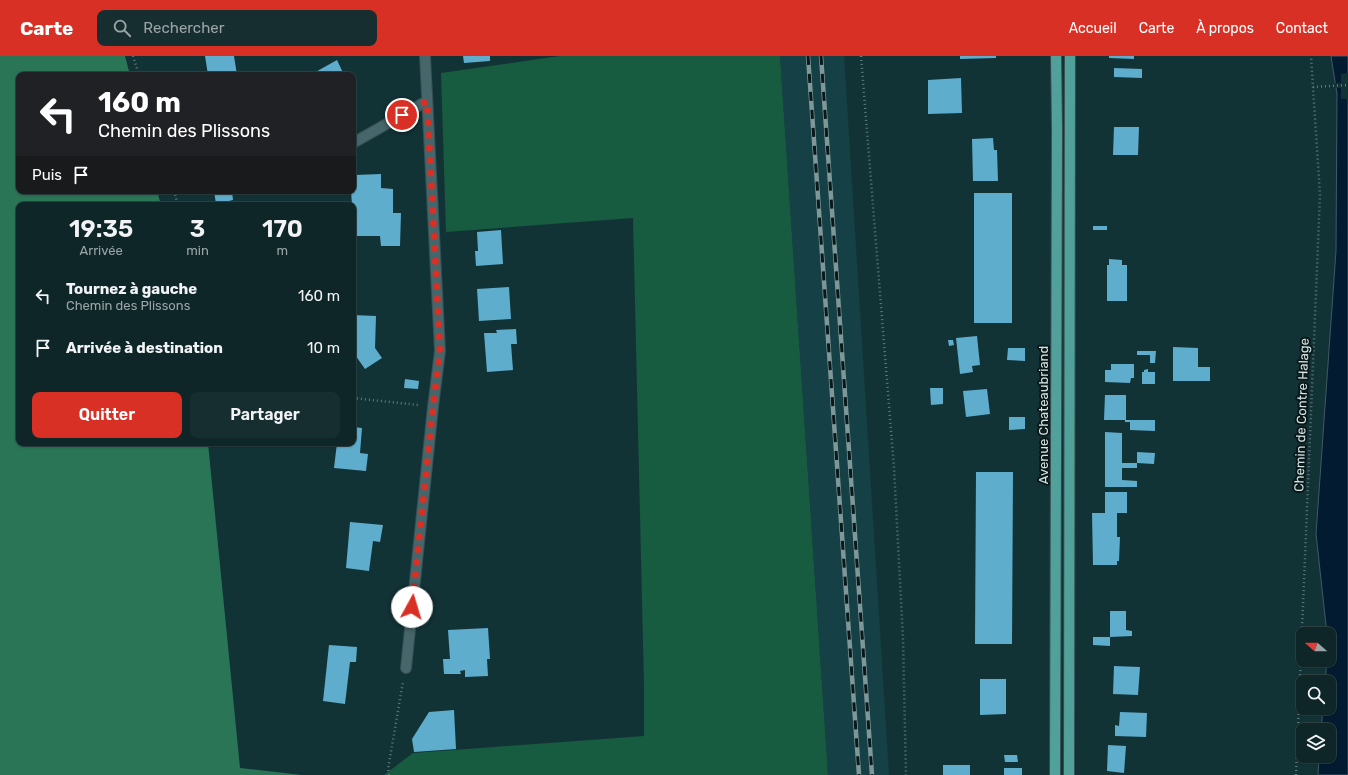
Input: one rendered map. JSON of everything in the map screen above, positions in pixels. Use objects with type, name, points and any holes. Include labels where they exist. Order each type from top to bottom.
[{"type":"main road","name":"Avenue Chateaubriand","points":[[1056,56],[1056,775]]},
{"type":"main road","name":"Avenue Chateaubriand","points":[[1069,775],[1070,56]]},
{"type":"street","points":[[406,668],[440,351],[425,56]]},
{"type":"street","points":[[356,141],[427,101]]},
{"type":"path","points":[[133,56],[138,72]]},
{"type":"path","points":[[861,56],[894,468],[902,638],[906,775]]},
{"type":"path","name":"Chemin de Contre Halage","points":[[1296,775],[1320,195],[1311,56]]},
{"type":"path","points":[[1313,87],[1348,85]]},
{"type":"path","points":[[356,398],[433,406]]},
{"type":"path","points":[[389,775],[388,769],[406,668]]},
{"type":"shaded area","points":[[780,56],[844,56],[889,775],[828,775]]},
{"type":"shaded area","points":[[1331,56],[1348,56],[1348,775],[1318,775],[1319,763],[1336,763],[1336,723],[1322,723],[1322,715],[1336,715],[1336,675],[1326,675],[1326,667],[1336,667],[1336,627],[1326,627],[1316,534],[1336,251],[1337,94]]},
{"type":"green space","points":[[0,56],[125,56],[129,72],[16,72],[16,194],[158,194],[160,202],[16,202],[16,446],[208,446],[240,768],[302,775],[0,775]]},
{"type":"green space","points":[[560,56],[780,56],[828,775],[384,775],[413,753],[644,736],[633,218],[446,232],[441,73]]},
{"type":"pier","points":[[1348,73],[1348,99],[1341,99],[1341,88],[1334,88],[1333,83],[1341,83],[1341,74]]},
{"type":"building","points":[[205,56],[234,56],[237,72],[208,72]]},
{"type":"building","points":[[463,56],[490,56],[490,61],[464,63]]},
{"type":"building","points":[[960,56],[996,56],[996,58],[960,59]]},
{"type":"building","points":[[1109,56],[1134,56],[1134,59],[1109,58]]},
{"type":"building","points":[[337,60],[343,72],[316,72]]},
{"type":"building","points":[[1114,68],[1142,69],[1142,78],[1114,77]]},
{"type":"building","points":[[961,78],[962,113],[928,114],[928,80]]},
{"type":"building","points":[[1114,127],[1139,127],[1138,155],[1113,155]]},
{"type":"building","points":[[993,138],[994,150],[997,150],[998,181],[973,181],[972,139]]},
{"type":"building","points":[[381,174],[381,188],[393,189],[393,213],[401,213],[400,246],[381,246],[380,236],[356,236],[356,202],[352,202],[351,194],[356,194],[356,175]]},
{"type":"building","points":[[974,193],[1012,193],[1012,323],[974,323]]},
{"type":"building","points":[[214,194],[232,194],[233,200],[216,202]]},
{"type":"building","points":[[1093,226],[1107,226],[1107,230],[1093,230]]},
{"type":"building","points":[[501,230],[503,264],[476,266],[475,251],[478,251],[477,232]]},
{"type":"building","points":[[1109,259],[1122,260],[1122,265],[1127,265],[1127,301],[1107,301],[1107,265],[1109,265]]},
{"type":"building","points":[[509,287],[511,319],[479,321],[477,289]]},
{"type":"building","points":[[356,315],[376,316],[375,348],[382,358],[365,369],[356,356]]},
{"type":"building","points":[[516,329],[517,344],[511,344],[513,370],[487,372],[484,333],[497,333],[496,330]]},
{"type":"building","points":[[977,336],[980,365],[972,366],[973,372],[960,374],[956,338]]},
{"type":"building","points":[[948,340],[953,340],[954,345],[949,346]]},
{"type":"building","points":[[1173,347],[1198,348],[1198,367],[1210,367],[1210,381],[1173,381]]},
{"type":"building","points":[[1008,348],[1025,348],[1025,361],[1007,360]]},
{"type":"building","points":[[1137,351],[1156,351],[1155,363],[1150,363],[1150,355],[1137,355]]},
{"type":"building","points":[[1111,364],[1134,364],[1134,378],[1131,378],[1130,383],[1105,382],[1105,370],[1111,370]]},
{"type":"building","points":[[1148,369],[1148,372],[1155,372],[1155,384],[1142,384],[1142,372]]},
{"type":"building","points":[[405,379],[419,381],[418,389],[404,388]]},
{"type":"building","points":[[930,388],[943,388],[943,404],[931,405]]},
{"type":"building","points":[[987,389],[990,414],[966,417],[963,391]]},
{"type":"building","points":[[1105,395],[1126,395],[1126,420],[1104,420]]},
{"type":"building","points":[[1009,417],[1025,417],[1025,429],[1009,430]]},
{"type":"building","points":[[1125,420],[1155,420],[1155,431],[1130,430],[1130,422],[1125,422]]},
{"type":"building","points":[[356,427],[362,428],[360,453],[368,454],[366,471],[334,468],[337,446],[356,446]]},
{"type":"building","points":[[1105,432],[1122,433],[1122,463],[1137,463],[1137,468],[1122,468],[1122,480],[1137,481],[1137,487],[1105,487]]},
{"type":"building","points":[[1137,452],[1155,453],[1154,464],[1137,463]]},
{"type":"building","points":[[976,472],[1013,472],[1012,644],[975,644]]},
{"type":"building","points":[[1105,492],[1127,492],[1127,513],[1117,513],[1117,537],[1120,537],[1119,561],[1117,561],[1117,565],[1093,565],[1092,513],[1105,513]]},
{"type":"building","points":[[350,522],[383,525],[380,542],[373,541],[369,571],[346,568]]},
{"type":"building","points":[[1110,611],[1126,611],[1126,630],[1132,631],[1132,636],[1110,637]]},
{"type":"building","points":[[488,628],[490,659],[487,659],[488,676],[465,677],[465,670],[460,671],[461,674],[444,674],[443,659],[450,659],[448,630]]},
{"type":"building","points":[[1093,637],[1110,637],[1110,646],[1093,645]]},
{"type":"building","points":[[329,645],[357,647],[356,662],[350,662],[345,704],[323,701]]},
{"type":"building","points":[[1114,666],[1140,667],[1138,695],[1113,694]]},
{"type":"building","points":[[980,679],[1006,679],[1006,714],[980,715]]},
{"type":"building","points":[[454,710],[456,749],[414,752],[412,739],[429,712]]},
{"type":"building","points":[[1120,712],[1147,713],[1146,737],[1115,736],[1115,725],[1119,726]]},
{"type":"building","points":[[1108,745],[1126,746],[1124,773],[1107,771]]},
{"type":"building","points":[[1004,755],[1017,755],[1018,762],[1005,762]]},
{"type":"building","points":[[943,765],[970,765],[970,775],[943,775]]},
{"type":"building","points":[[1004,768],[1022,768],[1022,775],[1004,775]]},
{"type":"railway","points":[[808,56],[859,775]]},
{"type":"railway","points":[[821,56],[872,775]]},
{"type":"route","points":[[402,115],[427,101],[440,351],[412,607]]}]
